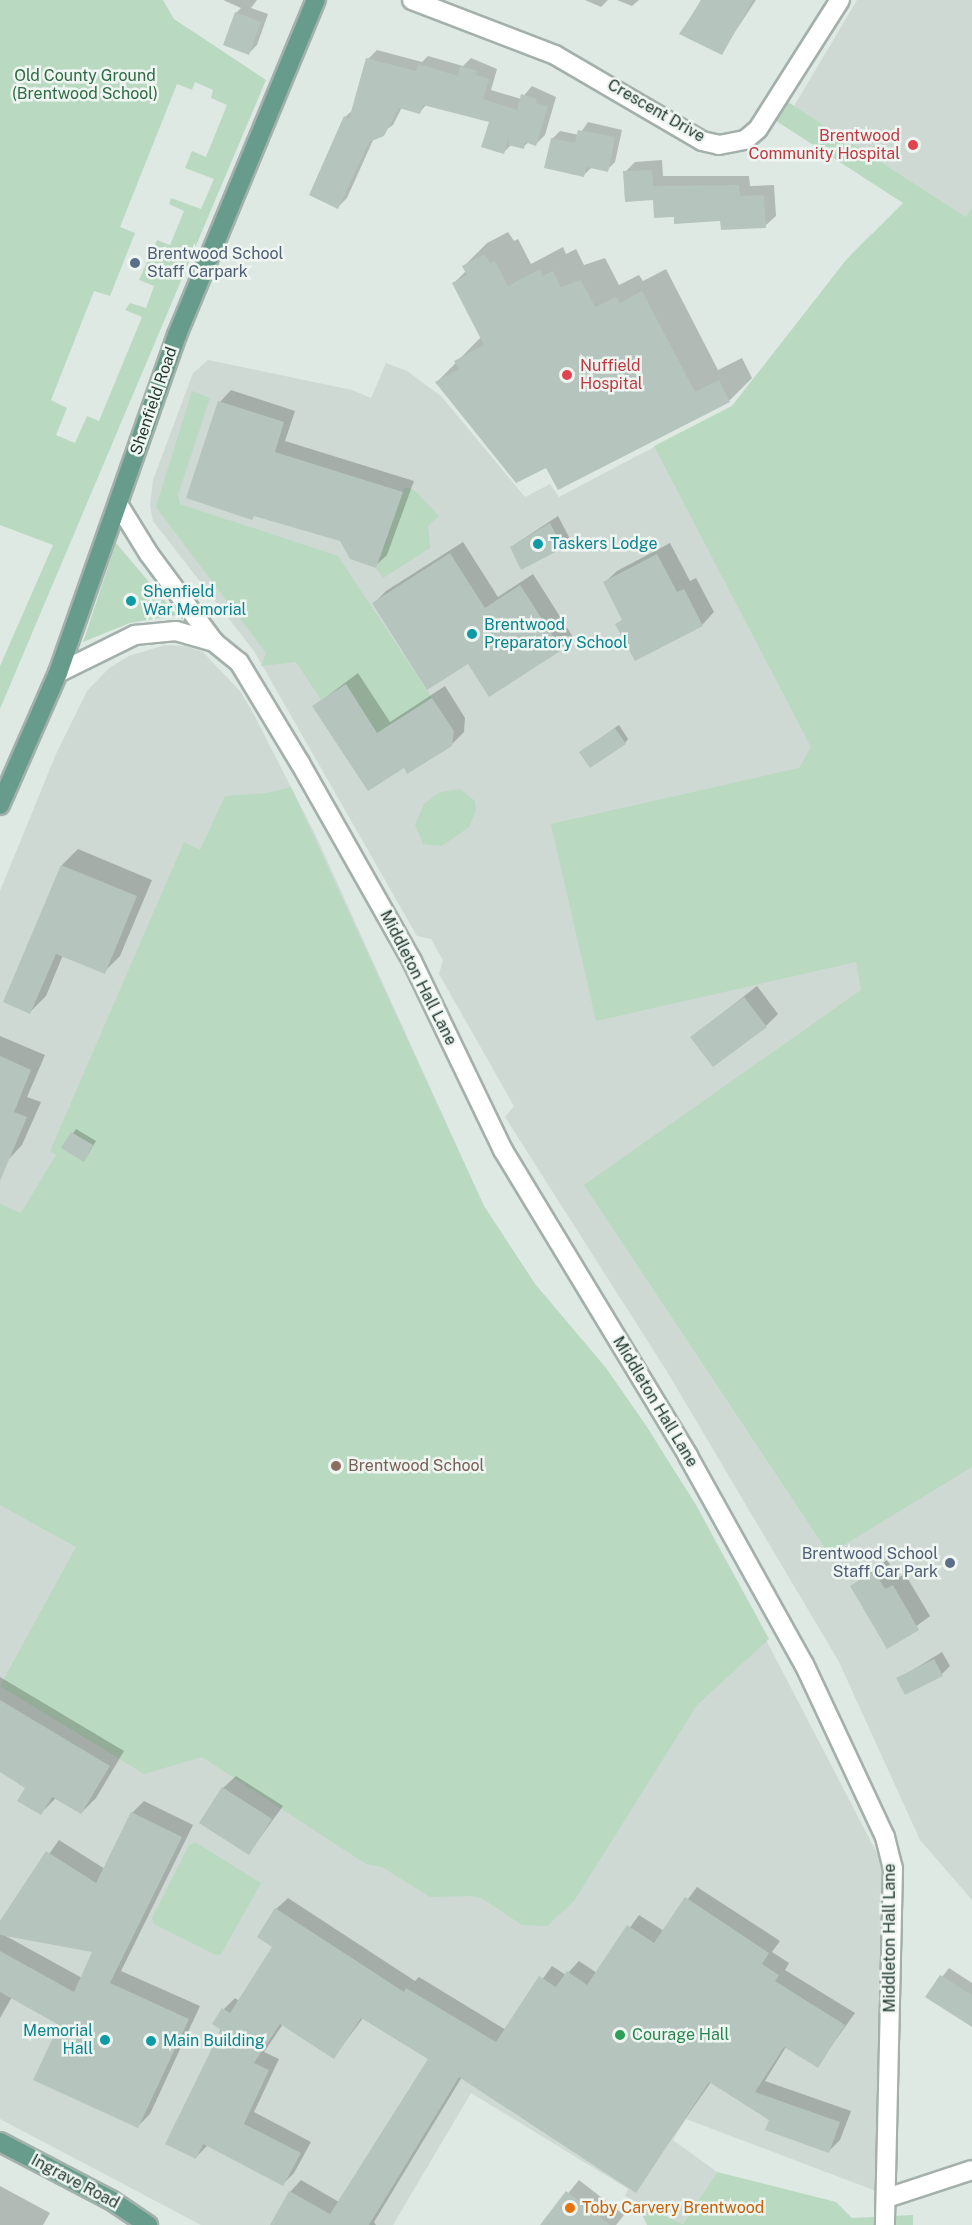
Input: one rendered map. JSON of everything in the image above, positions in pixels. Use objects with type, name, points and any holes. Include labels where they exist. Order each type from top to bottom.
[{"type":"main road","name":"Shenfield Road","points":[[0,805],[58,673],[177,335],[316,0]]},
{"type":"main road","name":"Ingrave Road","points":[[0,2142],[111,2199],[147,2225]]},
{"type":"street","name":"Crescent Drive","points":[[412,0],[555,55],[702,141],[719,145],[745,140],[758,129],[840,0]]},
{"type":"street","name":"Middleton Hall Lane","points":[[118,504],[149,554],[214,642],[239,662],[350,849],[412,961],[503,1150],[688,1456],[804,1664],[885,1837],[893,1868],[885,2225]]},
{"type":"street","name":"Middleton Hall Lane","points":[[58,673],[135,635],[176,631],[214,642]]},
{"type":"street","points":[[887,2198],[972,2170]]},
{"type":"shaded area","name":"Brentwood Community Hospital","points":[[857,0],[972,0],[972,207],[966,217],[794,106]]},
{"type":"shaded area","points":[[871,234],[972,251],[972,1900],[920,1840],[839,1662],[666,1370],[505,1117],[514,1106],[439,974],[443,960],[431,939],[417,936],[254,651],[153,521],[150,506],[153,480],[193,373],[208,360],[352,390],[371,398],[386,363],[407,371],[441,396],[525,497],[550,484],[559,497],[732,406],[847,259]]},
{"type":"shaded area","name":"Brentwood School","points":[[165,645],[186,646],[203,652],[240,691],[251,709],[316,836],[484,1206],[535,1284],[606,1368],[696,1505],[880,1859],[884,1871],[876,2191],[686,2119],[673,2140],[717,2172],[683,2224],[625,2196],[628,2189],[471,2093],[393,2225],[201,2225],[0,2119],[0,891],[56,754],[87,691],[109,668],[129,656]]},
{"type":"green space","name":"Old County Ground (Brentwood School)","points":[[0,0],[163,0],[174,19],[266,80],[0,709],[0,666],[53,545],[0,525]],"holes":[[[195,82],[213,90],[211,98],[227,105],[206,157],[192,151],[185,168],[214,179],[201,209],[171,198],[169,204],[184,211],[170,245],[157,240],[139,280],[154,286],[146,308],[130,303],[125,310],[142,317],[99,421],[87,416],[75,443],[56,435],[67,408],[51,400],[94,291],[110,296],[135,233],[120,227],[177,84],[192,90]]]},
{"type":"green space","points":[[779,96],[966,217],[972,207],[972,1467],[829,1554],[584,1185],[861,990],[856,962],[596,1021],[551,824],[799,768],[811,747],[654,446],[732,406],[847,259],[903,203],[767,115]]},
{"type":"green space","points":[[192,391],[210,398],[178,495],[180,504],[338,556],[432,698],[377,733],[346,684],[321,700],[296,662],[261,666],[266,653],[156,507]]},
{"type":"green space","points":[[405,487],[414,490],[439,516],[428,526],[430,548],[383,578],[376,568]]},
{"type":"green space","points":[[116,543],[177,615],[130,623],[83,642]]},
{"type":"green space","points":[[291,787],[484,1206],[535,1284],[606,1368],[647,1427],[696,1505],[769,1639],[697,1705],[574,1901],[547,1926],[522,1925],[483,1899],[472,1896],[430,1897],[382,1867],[366,1864],[202,1757],[144,1774],[0,1686],[76,1547],[0,1505],[0,1204],[21,1213],[56,1155],[50,1151],[184,842],[200,850],[225,796],[267,793]]},
{"type":"green space","points":[[460,789],[475,801],[476,810],[469,827],[442,846],[423,844],[415,825],[424,804],[440,792]]},
{"type":"green space","points":[[195,1842],[261,1883],[221,1954],[216,1955],[154,1924],[152,1918],[189,1845]]},
{"type":"green space","points":[[717,2172],[836,2202],[852,2218],[913,2215],[913,2225],[647,2225],[636,2202],[683,2224]]},
{"type":"building","points":[[702,0],[753,0],[722,55],[679,34]]},
{"type":"building","points":[[235,12],[261,22],[249,55],[223,45]]},
{"type":"building","points":[[366,58],[416,71],[418,64],[458,76],[460,66],[477,71],[476,75],[489,79],[483,99],[517,110],[521,94],[537,99],[536,103],[548,106],[536,146],[525,142],[524,149],[508,145],[509,137],[504,154],[481,147],[489,122],[423,105],[420,114],[399,108],[384,136],[369,142],[338,209],[309,195],[344,116],[349,119]]},
{"type":"building","points":[[578,130],[615,137],[608,172],[586,167],[584,177],[544,168],[551,138],[575,143]]},
{"type":"building","points":[[652,170],[653,186],[739,185],[740,196],[764,195],[766,228],[721,230],[720,221],[674,224],[674,217],[654,218],[653,200],[625,202],[623,171]]},
{"type":"building","name":"Nuffield Hospital","points":[[485,254],[490,263],[495,261],[508,286],[540,269],[543,276],[553,271],[561,287],[581,280],[595,307],[616,297],[620,303],[642,291],[695,392],[719,380],[730,402],[558,490],[546,468],[516,483],[435,382],[459,369],[454,361],[484,345],[452,283],[467,275],[462,266]]},
{"type":"building","points":[[218,401],[284,422],[275,452],[403,492],[376,568],[350,559],[340,541],[254,516],[252,520],[186,498]]},
{"type":"building","name":"Taskers Lodge","points":[[550,523],[563,548],[521,570],[510,547]]},
{"type":"building","name":"Brentwood Preparatory School","points":[[450,553],[485,608],[520,585],[562,650],[489,697],[468,664],[427,690],[372,603]]},
{"type":"building","points":[[657,554],[677,592],[684,589],[703,626],[635,661],[615,624],[622,620],[603,582]]},
{"type":"building","points":[[346,684],[377,733],[432,698],[454,731],[452,746],[407,774],[404,768],[368,791],[312,706]]},
{"type":"building","points":[[615,728],[626,744],[590,768],[579,752]]},
{"type":"building","points":[[61,865],[137,896],[105,974],[56,954],[30,1014],[3,1002]]},
{"type":"building","points":[[744,997],[767,1027],[713,1067],[690,1037]]},
{"type":"building","points":[[0,1056],[31,1070],[14,1112],[27,1117],[0,1181]]},
{"type":"building","points":[[71,1132],[93,1145],[84,1162],[61,1148]]},
{"type":"building","points":[[874,1571],[885,1589],[893,1585],[919,1630],[887,1649],[850,1586]]},
{"type":"building","points":[[934,1659],[943,1676],[905,1695],[896,1678]]},
{"type":"building","points":[[0,1700],[110,1766],[81,1814],[52,1797],[41,1815],[17,1801],[25,1788],[0,1772]]},
{"type":"building","points":[[222,1787],[272,1819],[249,1855],[199,1823]]},
{"type":"building","points":[[131,1812],[182,1837],[110,1983],[189,2019],[138,2128],[33,2080],[59,2025],[0,1992],[0,1951],[74,1992],[92,1952],[0,1935],[0,1921],[46,1851],[96,1883]]},
{"type":"building","points":[[685,1897],[769,1953],[762,1964],[779,1975],[775,1981],[845,2025],[818,2068],[784,2047],[755,2092],[840,2122],[829,2153],[765,2130],[769,2120],[709,2082],[636,2193],[459,2077],[369,2225],[270,2225],[289,2191],[330,2214],[428,2059],[361,2018],[334,2059],[280,2024],[254,2063],[269,2070],[244,2124],[301,2153],[283,2186],[203,2144],[196,2159],[165,2144],[221,2030],[212,2024],[222,2008],[230,2013],[272,1947],[257,1937],[275,1908],[404,1992],[406,1988],[496,2042],[539,1976],[556,1987],[567,1971],[587,1985],[627,1925],[654,1943]]},
{"type":"building","points":[[940,1975],[972,1995],[972,2027],[925,1997]]},
{"type":"building","name":"Toby Carvery Brentwood","points":[[566,2191],[610,2225],[540,2225]]},
{"type":"place","name":"Brentwood Community Hospital","points":[[913,145]]},
{"type":"place","name":"Brentwood School Staff Carpark","points":[[135,263]]},
{"type":"place","name":"Nuffield Hospital","points":[[567,375]]},
{"type":"place","name":"Taskers Lodge","points":[[538,544]]},
{"type":"place","name":"Shenfield War Memorial","points":[[131,601]]},
{"type":"place","name":"Brentwood Preparatory School","points":[[472,634]]},
{"type":"place","name":"Brentwood School","points":[[336,1466]]},
{"type":"place","name":"Brentwood School Staff Car Park","points":[[950,1563]]},
{"type":"place","name":"Courage Hall","points":[[620,2035]]},
{"type":"place","name":"Memorial Hall","points":[[105,2040]]},
{"type":"place","name":"Main Building","points":[[151,2041]]},
{"type":"place","name":"Toby Carvery Brentwood","points":[[570,2208]]}]
